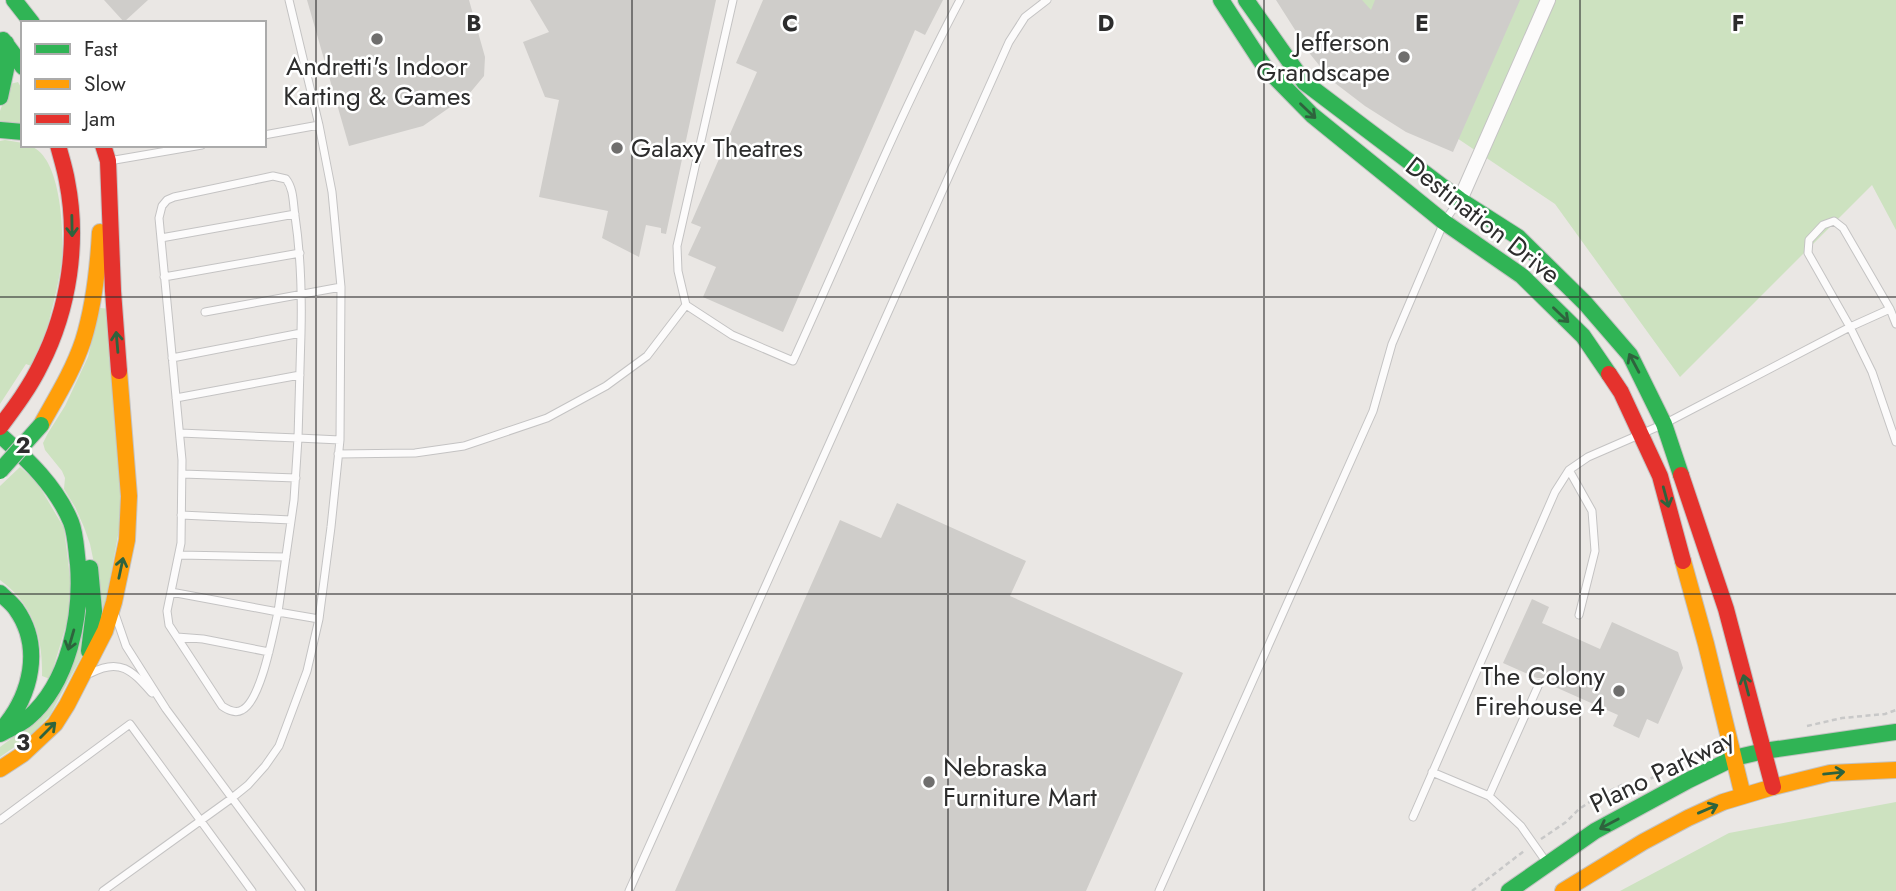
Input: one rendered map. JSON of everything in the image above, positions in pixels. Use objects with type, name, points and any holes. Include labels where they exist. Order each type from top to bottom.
[{"type":"street","points":[[14,0],[30,21]]},
{"type":"street","name":"Destination Drive","points":[[1221,0],[1264,66],[1312,115],[1444,222],[1521,276],[1583,336],[1621,392],[1660,476],[1743,796]]},
{"type":"street","name":"Destination Drive","points":[[1247,0],[1304,82],[1460,200],[1518,237],[1585,303],[1630,355],[1664,424],[1726,609],[1773,787]]},
{"type":"street","points":[[1460,200],[1548,0]]},
{"type":"street","points":[[3,39],[21,64]]},
{"type":"street","points":[[0,97],[6,69],[3,39]]},
{"type":"street","points":[[0,130],[21,132]]},
{"type":"street","points":[[0,471],[41,425],[78,355],[93,301],[100,235],[100,201],[90,147]]},
{"type":"street","points":[[0,769],[23,754],[55,724],[82,678],[105,631],[127,540],[130,496],[113,291],[108,161],[104,147]]},
{"type":"street","points":[[0,427],[17,408],[39,373],[58,327],[72,250],[71,199],[60,152]]},
{"type":"street","points":[[0,435],[36,468],[60,501],[86,548],[92,575],[94,611],[82,678]]},
{"type":"street","points":[[0,733],[28,718],[48,694],[63,666],[78,611],[78,569],[73,524]]},
{"type":"street","points":[[0,593],[16,608],[27,633],[31,660],[29,687],[19,708],[0,733]]},
{"type":"street","name":"Plano Parkway","points":[[1509,891],[1595,831],[1734,758],[1763,751],[1896,732]]},
{"type":"street","name":"Plano Parkway","points":[[1563,891],[1615,858],[1723,802],[1830,773],[1896,770]]},
{"type":"lane","points":[[103,891],[248,785],[265,766],[279,746],[307,671],[319,619],[340,440],[341,287],[332,192],[289,0]]},
{"type":"lane","points":[[733,0],[677,246],[678,271],[686,305],[732,335],[793,361],[960,0]]},
{"type":"lane","points":[[629,891],[1009,42],[1025,17],[1046,0]]},
{"type":"lane","points":[[266,135],[319,125]]},
{"type":"lane","points":[[108,161],[190,147]]},
{"type":"lane","points":[[273,176],[286,179],[289,183],[300,253],[302,293],[296,478],[278,612],[269,652],[250,704],[236,712],[222,706],[167,619],[179,555],[182,474],[161,238],[160,212],[167,200],[273,176]]},
{"type":"lane","points":[[1159,891],[1373,411],[1392,344],[1444,222],[1460,200]]},
{"type":"lane","points":[[161,238],[295,214]]},
{"type":"lane","points":[[1896,324],[1843,228],[1834,221],[1823,225],[1809,240],[1808,253],[1872,372],[1896,442]]},
{"type":"lane","points":[[164,277],[300,253]]},
{"type":"lane","points":[[205,312],[341,287]]},
{"type":"lane","points":[[338,454],[415,453],[464,446],[547,418],[606,386],[647,356],[686,305]]},
{"type":"lane","points":[[1412,817],[1555,492],[1569,470],[1588,457],[1664,424],[1890,309]]},
{"type":"lane","points":[[172,358],[301,333]]},
{"type":"lane","points":[[176,398],[300,375]]},
{"type":"lane","points":[[180,433],[340,440]]},
{"type":"lane","points":[[1569,470],[1592,511],[1595,551],[1579,615]]},
{"type":"lane","points":[[182,474],[296,478]]},
{"type":"lane","points":[[181,514],[291,520]]},
{"type":"lane","points":[[179,555],[286,557]]},
{"type":"lane","points":[[171,592],[319,619]]},
{"type":"lane","points":[[114,601],[117,622],[126,646],[166,709],[301,891]]},
{"type":"lane","points":[[177,637],[203,639],[269,652]]},
{"type":"lane","points":[[82,678],[101,667],[119,667],[132,671],[166,709]]},
{"type":"lane","points":[[1489,796],[1539,684]]},
{"type":"lane","points":[[0,820],[130,724],[252,891]]},
{"type":"lane","points":[[1432,772],[1489,796],[1521,826],[1548,864]]},
{"type":"green space","points":[[1304,0],[1896,0],[1896,230],[1872,185],[1680,377],[1555,204],[1332,54]]},
{"type":"green space","points":[[18,82],[21,87],[21,126],[0,121],[0,111],[10,84]]},
{"type":"green space","points":[[0,141],[21,143],[21,147],[36,149],[53,173],[61,210],[62,257],[49,321],[31,366],[26,364],[0,404]]},
{"type":"green space","points":[[100,308],[111,309],[124,503],[104,611],[84,527],[64,489],[65,478],[62,471],[45,450],[43,443],[65,406],[88,357]]},
{"type":"green space","points":[[20,467],[37,482],[64,528],[73,602],[50,679],[42,676],[41,648],[34,622],[21,600],[0,580],[0,486]]},
{"type":"green space","points":[[79,633],[84,652],[50,715],[29,737],[0,757],[0,747],[16,735]]},
{"type":"green space","points":[[1896,802],[1896,891],[1620,891],[1729,833]]},
{"type":"building","points":[[104,0],[148,0],[125,21]]},
{"type":"building","points":[[307,0],[469,0],[485,57],[484,76],[469,94],[423,126],[349,146]]},
{"type":"building","name":"Galaxy Theatres","points":[[530,0],[716,0],[666,234],[661,233],[661,228],[646,225],[639,257],[602,238],[608,211],[539,197],[559,100],[545,97],[523,42],[549,32]]},
{"type":"building","points":[[763,0],[943,0],[925,35],[915,30],[783,332],[703,297],[716,267],[688,255],[701,227],[691,223],[757,72],[736,63]]},
{"type":"building","name":"Jefferson Grandscape","points":[[1276,0],[1362,0],[1371,10],[1375,0],[1520,0],[1453,152],[1406,132],[1331,80],[1294,34],[1297,33]]},
{"type":"building","name":"Nebraska Furniture Mart","points":[[897,503],[1026,561],[1010,596],[1183,673],[1086,891],[675,891],[840,520],[881,538]]},
{"type":"building","name":"The Colony Firehouse 4","points":[[1532,599],[1549,607],[1542,623],[1600,649],[1612,622],[1678,652],[1683,668],[1658,724],[1647,719],[1639,738],[1613,726],[1618,715],[1503,663]]},
{"type":"traffic: fast","points":[[14,0],[30,21]]},
{"type":"traffic: fast","points":[[1221,0],[1264,66],[1312,115],[1444,222],[1522,276],[1583,336],[1609,374]]},
{"type":"traffic: fast","points":[[1246,0],[1304,82],[1460,200],[1518,237],[1585,303],[1630,355],[1664,424],[1681,475]]},
{"type":"traffic: fast","points":[[3,40],[21,64]]},
{"type":"traffic: fast","points":[[0,97],[6,69],[6,43]]},
{"type":"traffic: fast","points":[[0,130],[21,132]]},
{"type":"traffic: fast","points":[[0,471],[41,425]]},
{"type":"traffic: fast","points":[[0,435],[40,474],[65,509],[74,532],[79,584],[70,647],[54,686],[28,718],[0,734]]},
{"type":"traffic: fast","points":[[89,651],[94,611],[90,568]]},
{"type":"traffic: fast","points":[[0,593],[14,607],[24,624],[31,655],[27,686],[21,701],[3,728]]},
{"type":"traffic: fast","points":[[1509,891],[1595,831],[1734,758],[1764,751],[1896,732]]},
{"type":"traffic: slow","points":[[41,425],[69,374],[83,341],[95,287],[100,232]]},
{"type":"traffic: slow","points":[[0,769],[23,754],[55,724],[105,631],[114,602],[127,540],[129,496],[119,371]]},
{"type":"traffic: slow","points":[[1683,561],[1743,796]]},
{"type":"traffic: slow","points":[[1563,891],[1643,842],[1723,802],[1830,773],[1896,770]]},
{"type":"traffic: jam","points":[[0,427],[41,364],[51,343],[65,298],[72,228],[67,181],[58,147]]},
{"type":"traffic: jam","points":[[104,147],[108,161],[119,371]]},
{"type":"traffic: jam","points":[[1609,374],[1621,392],[1660,476],[1683,561]]},
{"type":"traffic: jam","points":[[1681,475],[1726,609],[1773,787]]},
{"type":"place","name":"Andretti's Indoor Karting & Games","points":[[377,39]]},
{"type":"place","name":"Jefferson Grandscape","points":[[1404,57]]},
{"type":"place","name":"Galaxy Theatres","points":[[617,148]]},
{"type":"place","name":"The Colony Firehouse 4","points":[[1619,691]]},
{"type":"place","name":"Nebraska Furniture Mart","points":[[929,782]]}]
